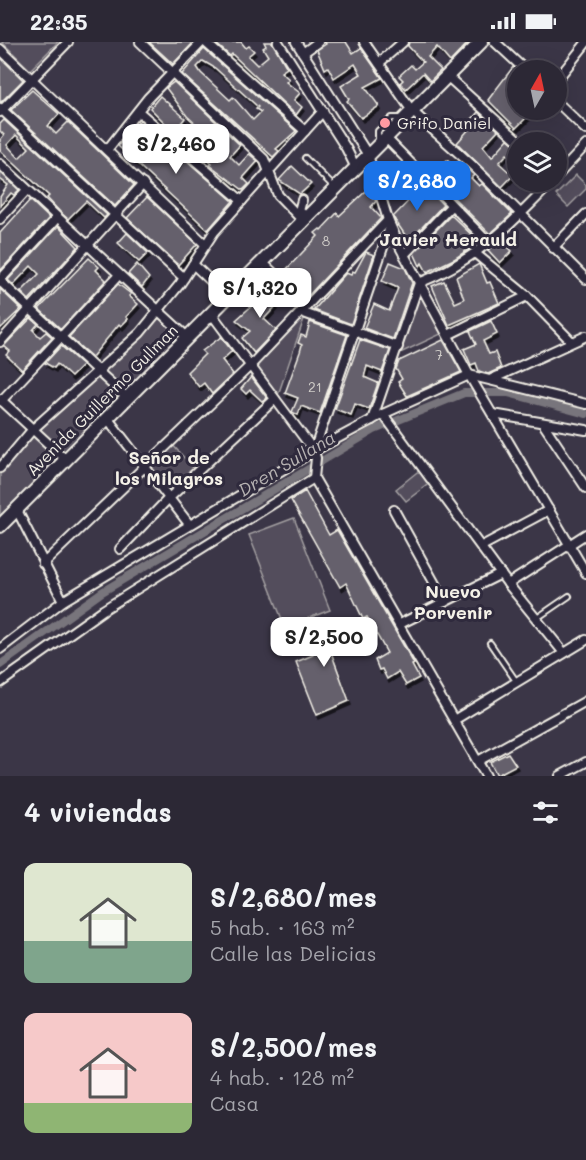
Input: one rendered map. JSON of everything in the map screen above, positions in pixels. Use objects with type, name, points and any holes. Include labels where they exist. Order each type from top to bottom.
[{"type":"main road","name":"Avenida Guillermo Gullman","points":[[0,526],[481,42]]},
{"type":"street","points":[[68,42],[1,110],[184,278]]},
{"type":"street","points":[[140,42],[264,159],[278,195],[305,219]]},
{"type":"street","points":[[107,150],[138,111],[202,42],[305,132]]},
{"type":"street","points":[[278,42],[323,111],[356,168]]},
{"type":"street","points":[[296,42],[377,146],[451,206],[489,243]]},
{"type":"street","points":[[303,53],[318,42]]},
{"type":"street","points":[[364,42],[409,115],[521,214],[586,279]]},
{"type":"street","points":[[379,63],[403,42]]},
{"type":"street","points":[[495,42],[514,60]]},
{"type":"street","points":[[567,67],[586,43]]},
{"type":"street","points":[[0,50],[205,244]]},
{"type":"street","points":[[579,52],[586,59]]},
{"type":"street","points":[[447,76],[509,132]]},
{"type":"street","points":[[138,111],[242,201]]},
{"type":"street","points":[[2,462],[32,430],[140,333],[184,278],[205,244],[323,111]]},
{"type":"street","points":[[567,111],[586,130]]},
{"type":"street","points":[[567,165],[586,145]]},
{"type":"street","points":[[377,146],[389,223],[404,255],[471,378],[586,573]]},
{"type":"street","points":[[0,164],[187,338]]},
{"type":"street","points":[[0,342],[143,184]]},
{"type":"street","points":[[0,219],[27,190]]},
{"type":"street","points":[[419,283],[446,273],[476,254],[542,192]]},
{"type":"street","points":[[302,200],[299,211],[305,219]]},
{"type":"street","points":[[404,255],[451,206]]},
{"type":"street","points":[[553,248],[586,214]]},
{"type":"street","points":[[57,218],[0,280],[60,339],[127,398]]},
{"type":"street","points":[[43,564],[250,366],[389,223]]},
{"type":"street","points":[[389,223],[315,455],[314,477],[400,624],[484,775]]},
{"type":"street","points":[[476,254],[527,296],[572,342]]},
{"type":"street","points":[[262,262],[304,309],[356,332],[398,347]]},
{"type":"street","points":[[193,264],[213,283],[236,288]]},
{"type":"street","points":[[66,460],[1,400],[118,276]]},
{"type":"street","points":[[372,420],[419,283]]},
{"type":"street","points":[[448,335],[527,296]]},
{"type":"street","points":[[211,314],[315,455]]},
{"type":"street","points":[[492,379],[586,336]]},
{"type":"street","points":[[0,649],[63,601],[189,524],[315,455],[372,420],[471,378],[492,379],[584,402]]},
{"type":"street","points":[[120,549],[168,499],[275,399]]},
{"type":"street","points":[[493,414],[544,425],[586,430]]},
{"type":"street","points":[[384,416],[508,584],[564,654]]},
{"type":"street","points":[[108,418],[189,524]]},
{"type":"street","points":[[544,425],[586,488]]},
{"type":"street","points":[[0,683],[103,610],[314,477]]},
{"type":"street","points":[[16,510],[63,601]]},
{"type":"street","points":[[394,510],[445,602]]},
{"type":"street","points":[[482,546],[549,510]]},
{"type":"street","points":[[508,584],[586,534]]},
{"type":"street","points":[[400,624],[501,574]]},
{"type":"street","points":[[454,720],[586,640]]},
{"type":"street","points":[[478,761],[586,701]]},
{"type":"street","points":[[560,776],[586,762]]},
{"type":"lane","points":[[305,158],[335,189]]},
{"type":"lane","points":[[537,618],[569,596]]},
{"type":"lane","points":[[490,643],[517,682]]},
{"type":"shaded area","points":[[2,42],[58,42],[30,70]]},
{"type":"shaded area","points":[[576,175],[586,185],[586,189],[568,207],[556,195],[559,192],[567,192],[567,184]]},
{"type":"shaded area","points":[[420,290],[441,334],[400,353]]},
{"type":"shaded area","points":[[305,316],[277,398],[254,367]]},
{"type":"shaded area","points":[[158,317],[181,336],[125,391],[101,371],[145,334]]},
{"type":"shaded area","points":[[97,376],[120,397],[63,453],[38,429]]},
{"type":"shaded area","points":[[32,435],[59,458],[0,518],[0,472]]},
{"type":"shaded area","points":[[171,443],[195,470],[169,496],[146,467]]},
{"type":"shaded area","points":[[421,469],[431,482],[406,501],[396,489]]},
{"type":"shaded area","points":[[294,518],[330,610],[285,627],[249,535]]},
{"type":"building","points":[[149,42],[194,42],[173,64]]},
{"type":"building","points":[[214,42],[241,42],[246,48],[249,46],[254,51],[248,56],[257,65],[268,56],[263,48],[266,46],[264,42],[272,42],[287,68],[281,72],[289,79],[286,82],[300,93],[294,100],[302,107],[296,115],[232,54],[230,56]]},
{"type":"building","points":[[324,42],[346,42],[353,53],[361,48],[382,78],[365,87],[379,106],[361,118],[347,101],[349,99],[341,86],[361,74],[355,64],[334,78],[328,67],[325,69],[317,50],[326,44]]},
{"type":"building","points":[[409,42],[469,42],[450,62],[437,47],[428,57],[441,70],[430,81],[423,73],[406,89],[400,83],[403,80],[399,76],[411,65],[415,69],[423,62],[408,46]]},
{"type":"building","points":[[204,49],[296,131],[276,149],[279,151],[273,157],[182,74]],"holes":[[[203,61],[215,68],[258,107],[256,109],[261,112],[253,120],[233,97],[230,100],[197,67]]]},
{"type":"building","points":[[0,57],[23,80],[1,102],[0,102]]},
{"type":"building","points":[[507,75],[507,119],[488,100]]},
{"type":"building","points":[[174,82],[240,145],[230,156],[239,165],[249,154],[258,161],[243,178],[249,184],[243,190],[210,165],[212,163],[194,147],[186,143],[199,127],[187,116],[166,88]]},
{"type":"building","points":[[32,90],[59,114],[48,126],[56,134],[68,122],[134,185],[115,206],[11,110]]},
{"type":"building","points":[[160,96],[185,118],[174,132],[150,108]]},
{"type":"building","points":[[478,112],[498,130],[483,146],[492,157],[507,140],[507,154],[499,163],[507,170],[507,182],[502,187],[457,143],[470,128],[467,125]]},
{"type":"building","points":[[4,120],[107,215],[104,218],[86,201],[68,219],[47,198],[49,196],[0,150],[0,140],[4,135],[0,131],[0,124]],"holes":[[[16,135],[29,148],[19,158],[7,145]]]},
{"type":"building","points":[[140,120],[233,201],[208,230],[118,146]]},
{"type":"building","points":[[508,120],[524,120],[516,128]]},
{"type":"building","points":[[447,160],[464,175],[469,171],[474,175],[471,178],[479,186],[482,184],[512,214],[490,234],[429,173],[432,170],[434,172]]},
{"type":"building","points":[[292,166],[311,184],[300,194],[279,180]]},
{"type":"building","points":[[0,172],[19,190],[14,195],[11,193],[0,206],[0,197],[8,185],[0,179]]},
{"type":"building","points":[[424,185],[443,205],[409,241],[393,217]]},
{"type":"building","points":[[366,191],[376,201],[371,207],[381,218],[307,297],[283,273],[318,236],[315,233],[321,230],[337,213],[339,216]]},
{"type":"building","points":[[147,197],[197,244],[178,265],[127,218]]},
{"type":"building","points":[[30,200],[49,218],[0,271],[0,233]]},
{"type":"building","points":[[451,215],[479,242],[454,259],[427,272],[422,263],[420,266],[414,253]]},
{"type":"building","points":[[58,226],[78,247],[29,300],[21,292],[39,274],[31,266],[13,285],[8,280]]},
{"type":"building","points":[[127,233],[148,253],[139,262],[118,243]]},
{"type":"building","points":[[501,240],[512,251],[500,263],[488,250]]},
{"type":"building","points":[[366,252],[374,255],[351,324],[314,310],[346,273],[351,275],[352,271],[355,272]]},
{"type":"building","points":[[89,258],[99,267],[96,270],[106,280],[61,329],[39,309]]},
{"type":"building","points":[[390,262],[405,268],[412,283],[393,339],[364,328],[374,304],[389,311],[398,288],[382,281]]},
{"type":"building","points":[[137,264],[149,278],[142,287],[128,274]]},
{"type":"building","points":[[479,264],[499,303],[449,325],[432,286],[444,281],[455,303],[464,299],[456,277]]},
{"type":"building","points":[[274,282],[291,298],[288,301],[280,292],[271,301],[276,306],[264,319],[276,330],[254,353],[242,338],[250,331],[236,320],[265,294]]},
{"type":"building","points":[[118,284],[131,294],[129,296],[138,304],[126,317],[128,319],[121,326],[119,324],[92,357],[69,337]]},
{"type":"building","points":[[0,289],[21,309],[0,329]]},
{"type":"building","points":[[31,318],[38,324],[33,330],[40,337],[46,332],[52,337],[22,370],[6,355],[10,351],[4,346]]},
{"type":"building","points":[[491,321],[497,334],[483,341],[489,354],[495,352],[501,368],[488,374],[479,371],[476,363],[471,365],[464,349],[476,344],[470,331]]},
{"type":"building","points":[[310,322],[347,335],[320,413],[301,406],[298,415],[292,412],[298,398],[285,393],[302,345],[298,343],[301,335],[306,337]]},
{"type":"building","points":[[221,337],[232,351],[222,360],[233,374],[212,394],[204,383],[199,387],[187,372],[205,354],[202,351]]},
{"type":"building","points":[[360,340],[390,350],[382,372],[367,366],[364,377],[378,383],[369,409],[355,404],[351,415],[335,409]]},
{"type":"building","points":[[443,340],[461,372],[407,396],[398,382],[402,379],[396,369],[399,361]]},
{"type":"building","points":[[61,346],[83,365],[71,377],[57,364],[54,368],[45,363]]},
{"type":"building","points":[[251,377],[267,398],[263,402],[250,390],[246,394],[241,389]]},
{"type":"building","points":[[305,491],[329,535],[337,530],[414,664],[412,665],[419,678],[406,685],[398,672],[387,679],[382,669],[379,670],[375,660],[387,653],[367,617],[363,619],[346,583],[340,587],[291,500]]},
{"type":"building","points":[[345,619],[351,632],[328,644],[349,701],[317,715],[296,662],[313,655],[306,635],[331,620],[333,623]]},
{"type":"building","points":[[508,753],[516,765],[497,775],[490,762]]},
{"type":"waterway","name":"Dren Sullana","points":[[0,665],[102,592],[374,430],[464,393],[508,393],[586,414]]},
{"type":"place","name":"Grifo Daniel","points":[[385,123]]},
{"type":"district","name":"Javier Herauld","points":[[448,240]]},
{"type":"district","name":"Señor de los Milagros","points":[[169,468]]},
{"type":"district","name":"Nuevo Porvenir","points":[[453,602]]}]
